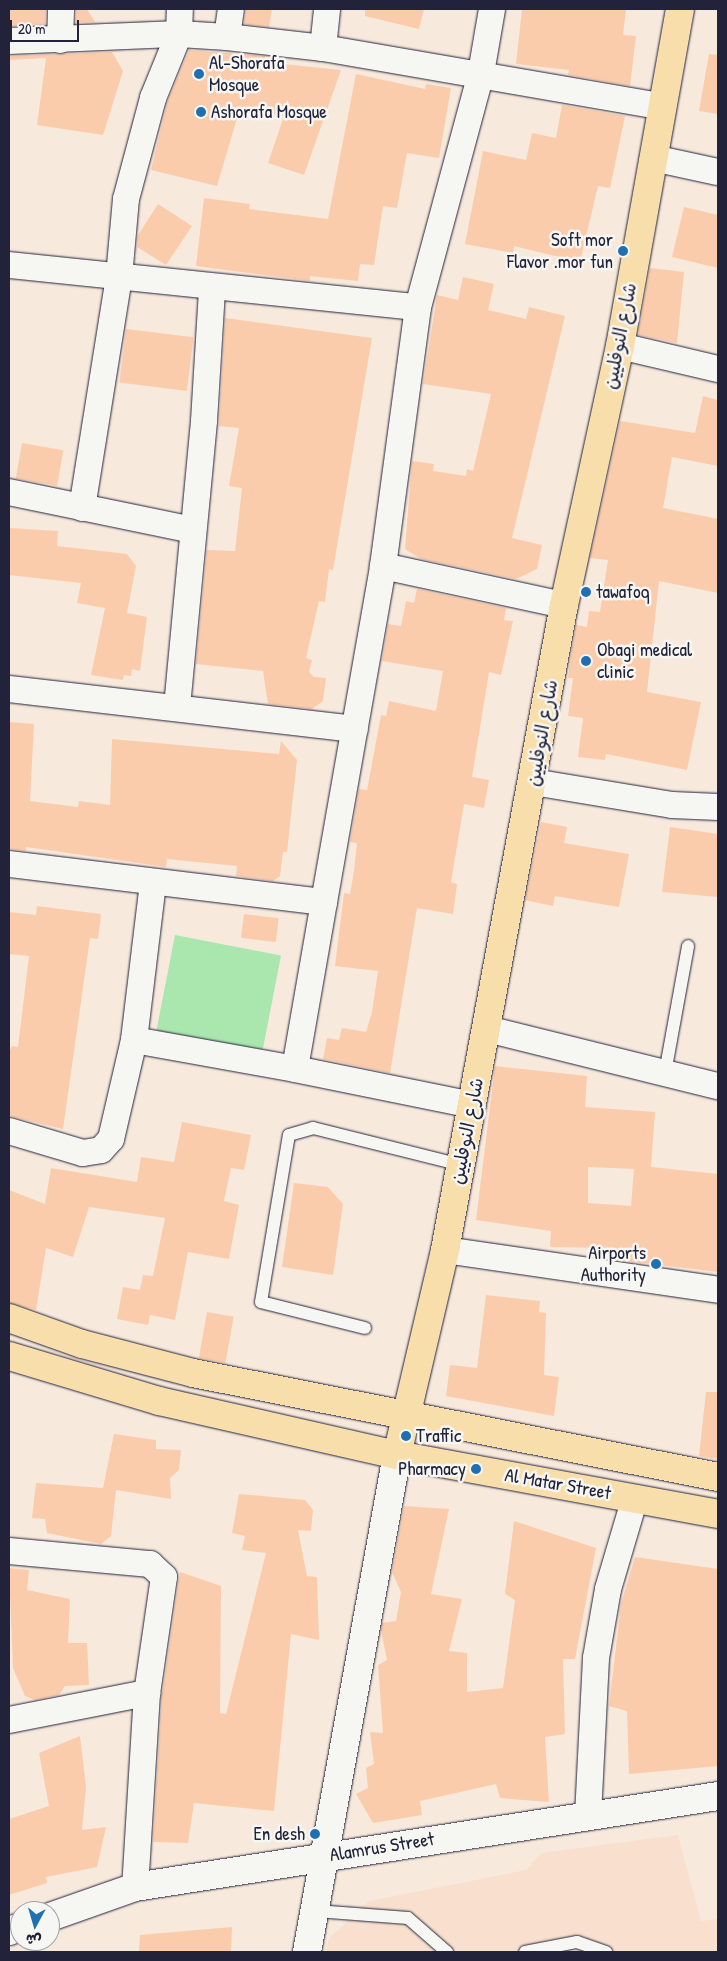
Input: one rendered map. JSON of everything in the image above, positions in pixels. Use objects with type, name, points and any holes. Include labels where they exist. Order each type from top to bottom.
[{"type":"main road","name":"شارع النوفليين","points":[[397,1455],[445,1250],[533,782],[564,604],[620,346],[680,9]]},
{"type":"main road","name":"Al Matar Street","points":[[9,1318],[82,1344],[193,1372],[407,1417],[718,1477]]},
{"type":"main road","name":"Al Matar Street","points":[[9,1356],[159,1401],[397,1455],[718,1514]]},
{"type":"street","points":[[60,40],[61,9]]},
{"type":"street","points":[[228,37],[231,9]]},
{"type":"street","points":[[323,48],[327,9]]},
{"type":"street","points":[[295,1069],[383,566],[418,307],[481,73],[492,9]]},
{"type":"street","points":[[82,508],[119,277],[126,199],[139,147],[179,21]]},
{"type":"street","points":[[9,41],[60,40],[179,21],[228,37],[323,48],[481,73],[663,107]]},
{"type":"street","points":[[653,158],[718,172]]},
{"type":"street","points":[[9,265],[212,289],[418,307]]},
{"type":"street","points":[[177,707],[192,530],[204,421],[212,289]]},
{"type":"street","points":[[620,346],[718,369]]},
{"type":"street","points":[[9,492],[192,530]]},
{"type":"street","points":[[383,566],[564,604]]},
{"type":"street","points":[[9,689],[355,729]]},
{"type":"street","points":[[533,782],[672,805],[718,807]]},
{"type":"street","points":[[9,864],[324,902]]},
{"type":"street","points":[[9,1131],[83,1153],[101,1150],[111,1139],[134,1040],[153,882]]},
{"type":"street","points":[[487,1029],[718,1086]]},
{"type":"street","points":[[134,1040],[295,1069],[472,1106]]},
{"type":"street","points":[[445,1250],[718,1290]]},
{"type":"street","points":[[307,1952],[327,1855],[397,1455]]},
{"type":"street","points":[[588,1816],[596,1658],[608,1589],[635,1498]]},
{"type":"street","points":[[9,1551],[150,1564],[160,1570],[164,1577],[147,1693],[135,1886]]},
{"type":"street","points":[[9,1720],[147,1693]]},
{"type":"street","name":"Alamrus Street","points":[[60,1913],[135,1886],[718,1796]]},
{"type":"lane","points":[[665,1073],[688,946]]},
{"type":"lane","points":[[365,1328],[260,1302],[259,1292],[289,1135],[313,1128],[461,1164]]},
{"type":"lane","points":[[316,1911],[408,1918],[447,1952]]},
{"type":"lane","points":[[525,1952],[577,1942],[606,1952]]},
{"type":"shaded area","points":[[678,1835],[701,1921],[718,1919],[718,1952],[326,1952],[329,1938],[369,1901],[526,1870],[541,1853]]},
{"type":"green space","points":[[175,935],[281,956],[263,1051],[156,1030]]},
{"type":"building","points":[[9,9],[46,9],[45,24],[9,26]]},
{"type":"building","points":[[76,9],[87,9],[95,22],[76,23]]},
{"type":"building","points":[[246,9],[272,9],[269,27],[244,24]]},
{"type":"building","points":[[365,9],[424,9],[419,29],[365,16]]},
{"type":"building","points":[[522,9],[626,9],[623,35],[636,36],[630,86],[568,75],[569,70],[516,64]]},
{"type":"building","points":[[189,50],[265,56],[264,62],[341,70],[304,175],[268,163],[284,116],[240,108],[217,186],[151,170],[167,103]]},
{"type":"building","points":[[112,52],[123,71],[103,135],[37,125],[46,58],[9,60],[9,56]]},
{"type":"building","points":[[709,54],[718,55],[718,114],[699,111]]},
{"type":"building","points":[[356,74],[425,89],[426,84],[451,88],[439,158],[407,153],[397,208],[383,206],[374,265],[360,264],[358,281],[310,276],[310,281],[196,266],[204,198],[250,204],[249,209],[328,219]]},
{"type":"building","points":[[562,105],[625,116],[610,188],[598,186],[580,262],[514,246],[513,253],[465,244],[483,151],[526,160],[532,133],[556,138]]},
{"type":"building","points":[[158,204],[192,226],[166,265],[137,247],[138,235]]},
{"type":"building","points":[[684,207],[718,215],[718,268],[672,257]]},
{"type":"building","points":[[650,268],[684,272],[677,343],[638,335]]},
{"type":"building","points":[[463,277],[494,284],[488,310],[526,319],[529,307],[565,316],[512,538],[542,545],[537,569],[516,579],[421,559],[405,549],[412,461],[434,464],[433,471],[466,476],[467,469],[473,471],[491,394],[423,384],[437,295],[458,300]]},
{"type":"building","points":[[225,318],[372,338],[333,570],[329,569],[325,602],[319,601],[306,658],[312,660],[309,672],[314,677],[326,678],[323,701],[312,709],[268,704],[263,671],[196,664],[207,550],[235,551],[242,488],[229,486],[239,428],[219,426]]},
{"type":"building","points":[[126,329],[193,337],[187,391],[119,383]]},
{"type":"building","points":[[703,396],[718,400],[718,466],[672,457],[663,508],[718,519],[718,593],[659,581],[647,692],[701,702],[687,770],[606,754],[605,760],[578,757],[583,718],[568,716],[573,678],[568,678],[570,660],[576,625],[587,627],[589,611],[600,612],[608,560],[590,558],[620,421],[695,433]]},
{"type":"building","points":[[22,443],[63,450],[57,486],[16,478]]},
{"type":"building","points":[[9,528],[58,531],[57,546],[127,554],[136,566],[127,613],[147,617],[140,671],[132,669],[131,676],[124,675],[123,680],[91,675],[105,608],[77,603],[81,583],[9,575]]},
{"type":"building","points":[[417,589],[506,608],[504,620],[513,621],[501,675],[489,672],[472,777],[489,780],[484,808],[464,804],[451,882],[457,884],[453,914],[417,908],[390,1073],[323,1059],[327,1038],[339,1040],[342,1028],[366,1032],[372,1012],[378,971],[335,966],[344,893],[350,894],[354,871],[357,843],[350,842],[359,789],[367,790],[381,715],[386,716],[389,701],[436,711],[443,671],[382,661],[388,624],[401,626],[406,601],[414,603]]},
{"type":"building","points":[[9,722],[34,724],[30,801],[78,807],[79,801],[110,805],[112,739],[279,754],[281,741],[297,760],[287,852],[283,852],[280,876],[273,881],[236,876],[237,866],[167,859],[166,867],[26,847],[26,851],[9,849]]},
{"type":"building","points":[[541,822],[567,827],[564,843],[629,854],[619,907],[555,896],[553,906],[525,900]]},
{"type":"building","points":[[670,827],[718,834],[718,897],[662,892]]},
{"type":"building","points":[[37,906],[101,914],[98,939],[90,938],[63,1129],[9,1116],[9,1052],[12,1046],[18,1047],[29,956],[9,954],[9,912],[36,915]]},
{"type":"building","points":[[244,914],[279,918],[276,942],[241,938]]},
{"type":"building","points":[[495,1066],[587,1076],[585,1107],[655,1112],[651,1167],[718,1174],[718,1272],[611,1259],[611,1248],[550,1247],[551,1231],[476,1220]],"holes":[[[588,1167],[634,1169],[631,1206],[588,1203]]]},
{"type":"building","points":[[182,1122],[251,1135],[244,1170],[231,1168],[224,1201],[239,1205],[229,1259],[188,1252],[175,1320],[150,1315],[148,1325],[117,1319],[123,1287],[140,1290],[143,1275],[153,1276],[165,1218],[89,1207],[73,1257],[46,1248],[36,1310],[9,1303],[9,1190],[45,1204],[51,1168],[137,1182],[141,1157],[174,1162]]},
{"type":"building","points":[[294,1183],[328,1187],[343,1204],[333,1275],[282,1267]]},
{"type":"building","points":[[486,1295],[540,1301],[539,1312],[546,1313],[544,1375],[559,1377],[554,1416],[446,1396],[450,1365],[477,1368]]},
{"type":"building","points":[[207,1312],[234,1317],[225,1363],[199,1358]]},
{"type":"building","points":[[706,1392],[718,1392],[718,1459],[699,1456]]},
{"type":"building","points":[[114,1434],[156,1440],[156,1449],[181,1450],[179,1470],[170,1478],[171,1499],[116,1490],[111,1536],[101,1544],[47,1533],[45,1519],[32,1518],[36,1483],[103,1488]]},
{"type":"building","points":[[239,1494],[305,1500],[313,1510],[311,1531],[298,1530],[307,1576],[317,1577],[319,1640],[291,1634],[274,1811],[194,1803],[188,1843],[153,1842],[162,1695],[180,1572],[221,1586],[220,1713],[226,1714],[266,1553],[242,1550],[245,1536],[232,1533]]},
{"type":"building","points":[[404,1506],[449,1509],[431,1594],[462,1599],[449,1651],[467,1653],[467,1692],[503,1688],[515,1600],[505,1594],[514,1521],[596,1548],[575,1659],[563,1659],[565,1734],[545,1737],[549,1802],[500,1798],[496,1784],[420,1801],[422,1815],[373,1823],[356,1794],[368,1788],[366,1768],[374,1764],[370,1732],[383,1733],[378,1665],[387,1660],[381,1630],[382,1623],[396,1621],[401,1592],[392,1572]]},
{"type":"building","points":[[635,1557],[718,1569],[718,1766],[629,1774],[627,1711],[609,1706],[621,1604]]},
{"type":"building","points":[[9,1568],[29,1570],[27,1590],[70,1599],[68,1643],[87,1643],[89,1685],[65,1686],[59,1695],[35,1700],[25,1696],[13,1668]]},
{"type":"building","points":[[80,1736],[86,1787],[82,1830],[106,1827],[97,1867],[46,1877],[47,1883],[9,1895],[9,1819],[49,1806],[39,1753]]},
{"type":"building","points":[[232,1927],[231,1952],[139,1952],[140,1935]]},
{"type":"place","name":"Al-Shorafa Mosque","points":[[199,74]]},
{"type":"place","name":"Ashorafa Mosque","points":[[201,112]]},
{"type":"place","name":"Soft mor Flavor .mor fun","points":[[623,251]]},
{"type":"place","name":"tawafoq","points":[[586,592]]},
{"type":"place","name":"Obagi medical clinic","points":[[586,661]]},
{"type":"place","name":"Airports Authority","points":[[656,1264]]},
{"type":"place","name":"Traffic","points":[[406,1436]]},
{"type":"place","name":"Pharmacy","points":[[476,1469]]},
{"type":"place","name":"En desh","points":[[315,1834]]}]
